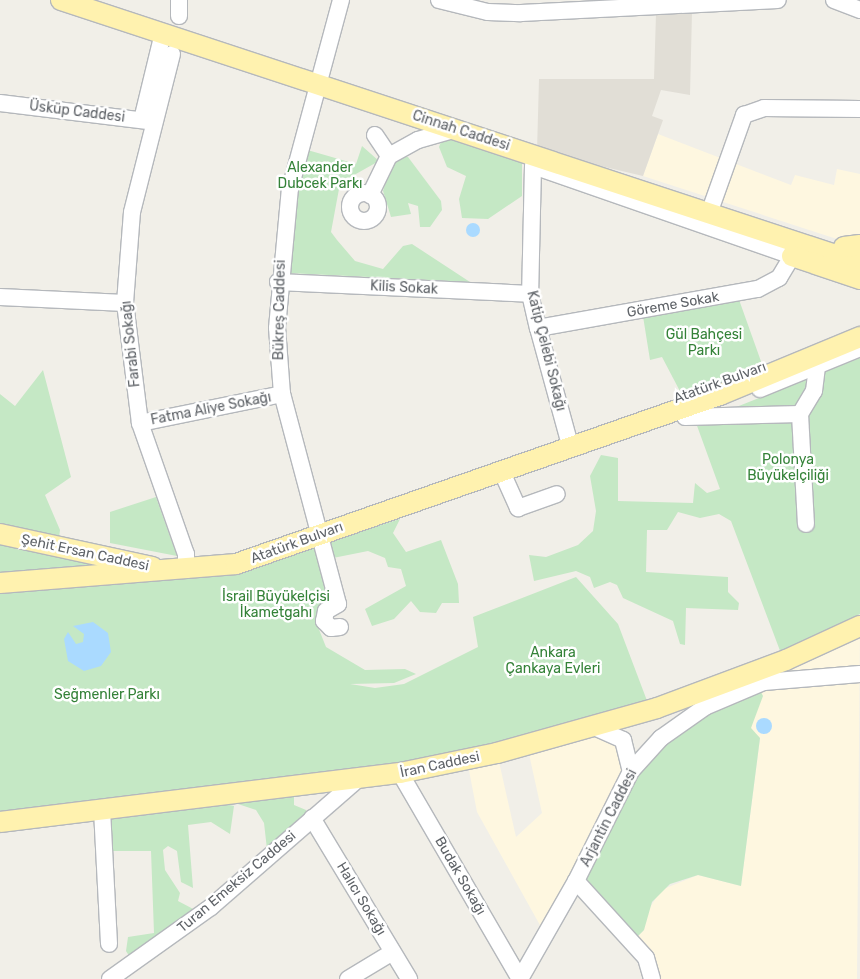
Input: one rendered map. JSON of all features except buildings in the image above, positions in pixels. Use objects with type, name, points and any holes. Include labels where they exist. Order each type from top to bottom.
[{"type":"main road","name":"Cinnah Caddesi","points":[[64,0],[587,171],[860,263]]},
{"type":"main road","points":[[587,171],[607,170],[712,205],[855,248]]},
{"type":"main road","points":[[792,256],[860,279]]},
{"type":"main road","name":"Atatürk Bulvarı","points":[[575,443],[605,423],[763,367],[860,325]]},
{"type":"main road","name":"Atatürk Bulvarı","points":[[0,583],[178,571],[236,564],[575,443],[720,395],[860,337]]},
{"type":"main road","name":"Şehit Ersan Caddesi","points":[[0,534],[178,571]]},
{"type":"main road","name":"İran Caddesi","points":[[0,822],[400,773],[594,727],[778,664],[860,626]]},
{"type":"main road","points":[[764,682],[860,638]]},
{"type":"street","name":"Bükreş Caddesi","points":[[340,627],[331,628],[324,621],[326,611],[338,604],[318,535],[282,394],[278,282],[290,189],[341,0]]},
{"type":"street","points":[[439,0],[488,12],[521,6],[778,0]]},
{"type":"street","points":[[834,0],[860,10]]},
{"type":"street","points":[[148,121],[163,33]]},
{"type":"street","name":"Farabi Sokağı","points":[[172,54],[148,121],[132,212],[125,303],[140,423],[186,554],[178,571]]},
{"type":"street","name":"Üsküp Caddesi","points":[[0,103],[148,121]]},
{"type":"street","points":[[712,205],[744,115],[764,108],[860,109]]},
{"type":"street","points":[[370,195],[389,156],[418,140],[456,129]]},
{"type":"street","points":[[375,135],[389,156]]},
{"type":"street","name":"Katip Çelebi Sokağı","points":[[575,443],[538,328],[530,294],[533,166],[792,256]]},
{"type":"street","name":"Göreme Sokak","points":[[538,328],[758,289],[779,278],[792,256]]},
{"type":"street","name":"Kilis Sokak","points":[[278,282],[530,294]]},
{"type":"street","points":[[0,297],[125,303]]},
{"type":"street","points":[[575,443],[609,440],[685,416],[860,348]]},
{"type":"street","points":[[806,524],[800,414],[814,391],[817,366]]},
{"type":"street","name":"Fatma Aliye Sokağı","points":[[140,423],[282,394]]},
{"type":"street","points":[[685,416],[800,414]]},
{"type":"street","points":[[501,470],[518,508],[557,494]]},
{"type":"street","points":[[764,682],[860,674]]},
{"type":"street","name":"Arjantin Caddesi","points":[[520,979],[576,881],[630,771],[678,723],[764,682]]},
{"type":"street","points":[[594,727],[623,740],[630,771]]},
{"type":"street","name":"Budak Sokağı","points":[[400,773],[520,979]]},
{"type":"street","name":"Turan Emeksiz Caddesi","points":[[110,979],[211,907],[358,779]]},
{"type":"street","points":[[102,810],[109,944]]},
{"type":"street","name":"Halıcı Sokağı","points":[[312,818],[409,979]]},
{"type":"street","points":[[576,881],[650,972],[665,979]]},
{"type":"street","points":[[348,979],[393,952]]},
{"type":"shaded area","points":[[692,12],[690,95],[661,90],[652,116],[663,120],[643,176],[537,151],[539,79],[654,79],[656,14]]},
{"type":"shaded area","points":[[658,134],[791,185],[795,175],[834,185],[837,169],[860,174],[860,240],[843,241],[643,176]]},
{"type":"shaded area","points":[[860,626],[857,979],[652,979],[632,942],[644,930],[646,914],[661,890],[698,875],[741,886],[760,739],[751,728],[757,684]]},
{"type":"shaded area","points":[[608,731],[630,760],[546,936],[477,812],[467,760],[497,753],[516,837],[542,813],[527,745]]},
{"type":"green space","points":[[443,137],[522,156],[522,196],[488,219],[462,218],[459,199],[466,176],[447,167],[439,147]]},
{"type":"green space","name":"Alexander Dubcek Parkı","points":[[362,146],[379,161],[347,179],[339,189],[331,232],[337,240],[355,261],[383,269],[403,246],[412,244],[470,282],[288,273],[291,218],[304,149],[356,164]]},
{"type":"green space","points":[[401,156],[408,157],[441,201],[442,210],[430,227],[420,227],[418,206],[408,203],[411,214],[391,217],[383,191],[392,161]]},
{"type":"green space","name":"Gül Bahçesi Parkı","points":[[737,294],[763,367],[683,397],[662,357],[650,360],[642,310]]},
{"type":"green space","name":"Polonya Büyükelçiliği","points":[[860,358],[860,614],[782,656],[731,521],[719,514],[700,518],[678,512],[667,530],[647,530],[646,572],[728,577],[728,592],[739,603],[738,610],[686,608],[685,645],[680,644],[673,621],[623,598],[617,585],[610,582],[594,588],[590,577],[576,571],[534,581],[529,555],[546,557],[578,545],[593,531],[596,511],[590,476],[601,455],[618,458],[618,501],[693,503],[695,483],[707,493],[720,489],[696,423]]},
{"type":"green space","points":[[43,370],[71,477],[45,495],[60,530],[58,545],[170,572],[0,583],[0,394],[15,406]]},
{"type":"green space","points":[[156,497],[177,556],[110,543],[110,512]]},
{"type":"green space","points":[[400,519],[393,533],[406,552],[441,540],[458,584],[459,603],[442,603],[436,613],[420,612],[411,601],[394,619],[372,626],[365,609],[406,586],[401,569],[388,567],[385,558],[368,551],[333,558],[327,542]]},
{"type":"green space","name":"Seğmenler Parkı","points":[[314,547],[328,597],[319,611],[318,627],[326,647],[365,670],[405,669],[416,674],[394,683],[350,684],[375,688],[404,684],[478,647],[473,617],[576,577],[618,624],[649,706],[416,766],[0,818],[0,594],[214,576]]},
{"type":"green space","points":[[757,684],[763,696],[751,728],[760,738],[741,886],[698,875],[670,884],[652,902],[644,930],[632,942],[576,881],[631,771],[661,738]]},
{"type":"green space","points":[[294,794],[294,805],[306,810],[306,817],[268,858],[264,823],[256,810],[214,796]]},
{"type":"green space","points":[[221,803],[234,806],[230,834],[211,822],[188,825],[193,888],[181,882],[177,851],[168,846],[163,850],[165,870],[180,893],[178,901],[197,911],[131,959],[126,951],[128,937],[154,933],[151,851],[113,851],[110,819]]},
{"type":"water","points":[[470,223],[476,223],[480,230],[476,237],[470,237],[466,233],[466,227]]},
{"type":"water","points":[[93,622],[108,633],[111,652],[101,666],[84,671],[68,661],[64,639],[68,632],[76,644],[83,642],[84,634],[73,626]]},
{"type":"water","points":[[761,718],[767,718],[772,723],[770,732],[761,734],[756,729],[756,723]]},
{"type":"park label","name":"İsrail Büyükelçisi İkametgahı","points":[[276,606]]},
{"type":"park label","name":"Ankara Çankaya Evleri","points":[[553,662]]}]
